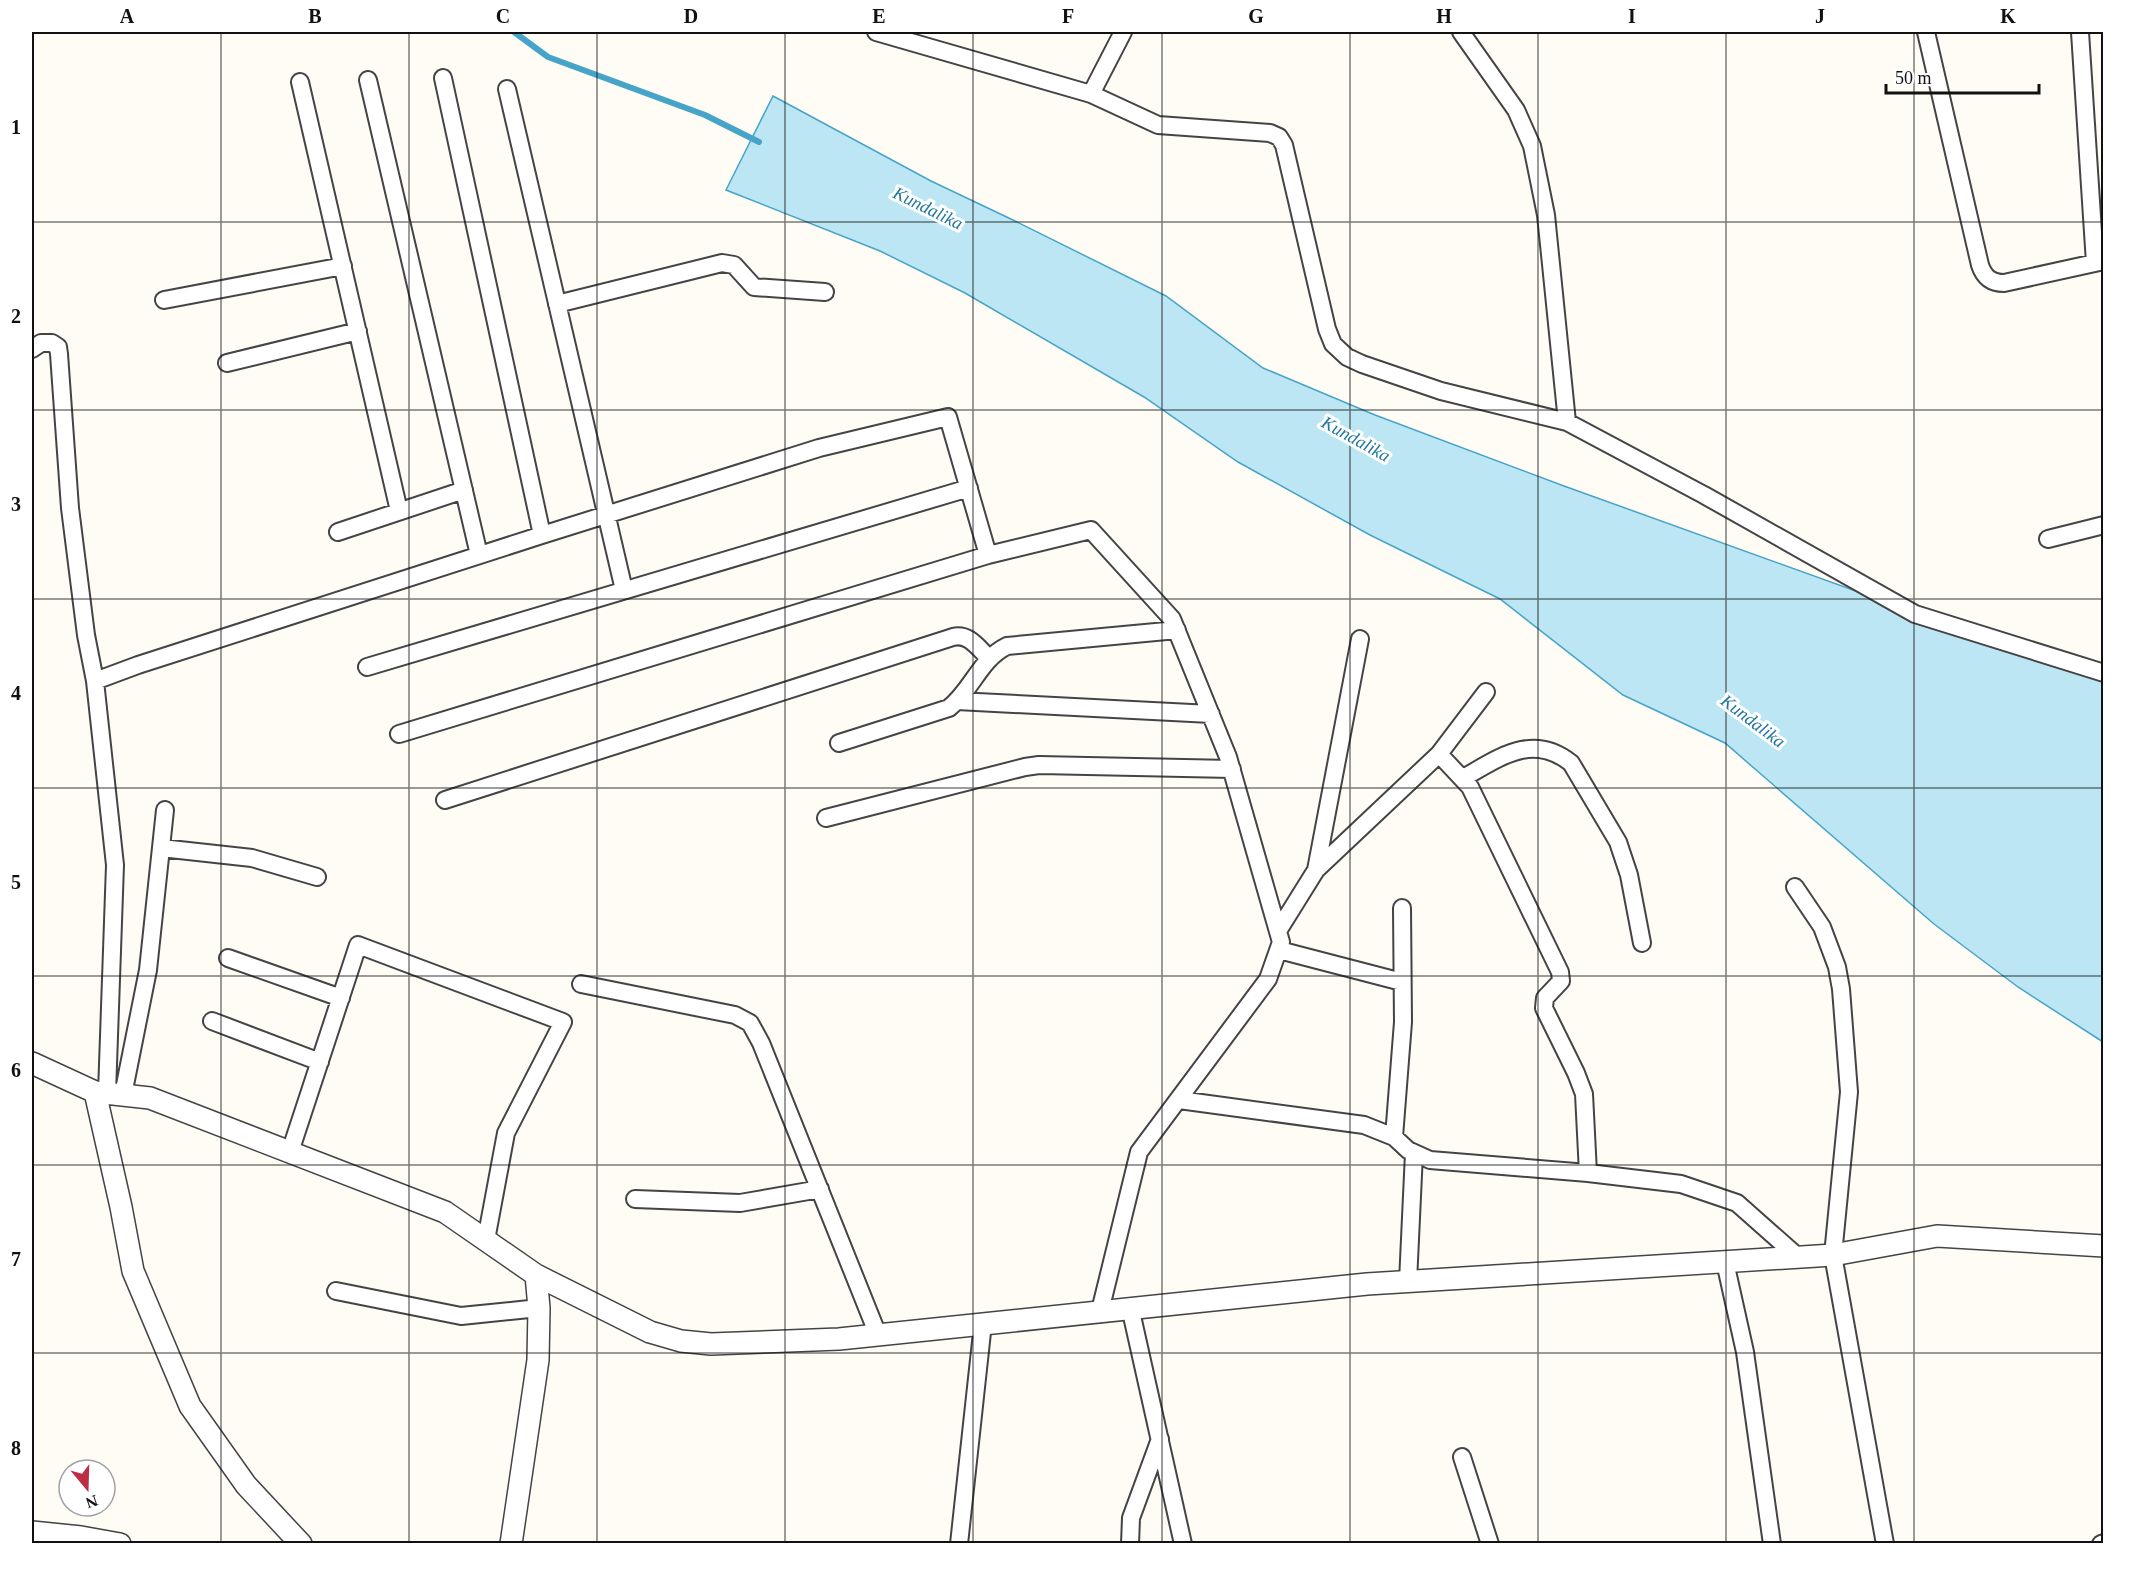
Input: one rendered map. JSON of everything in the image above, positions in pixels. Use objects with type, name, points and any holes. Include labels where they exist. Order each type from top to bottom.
[{"type":"street","points":[[876,32],[1091,94],[1158,125],[1270,133],[1279,137],[1284,145],[1327,329],[1333,344],[1347,357],[1441,392],[1567,422],[1704,495],[1915,614],[2103,673]]},
{"type":"street","points":[[1091,94],[1123,32]]},
{"type":"street","points":[[1461,32],[1516,110],[1532,146],[1546,215],[1567,422]]},
{"type":"street","points":[[1926,32],[1972,231],[1984,273],[1995,282],[2004,283],[2099,262],[2080,32]]},
{"type":"street","points":[[443,78],[542,535]]},
{"type":"street","points":[[368,80],[479,555]]},
{"type":"street","points":[[300,82],[399,511]]},
{"type":"street","points":[[507,89],[624,590]]},
{"type":"street","points":[[557,304],[722,263],[734,265],[754,286],[825,292]]},
{"type":"street","points":[[164,300],[343,266]]},
{"type":"street","points":[[227,363],[357,331]]},
{"type":"street","points":[[32,349],[41,343],[52,343],[58,347],[70,508],[86,635],[95,681],[115,865],[108,1093],[133,1271],[190,1406],[246,1485],[301,1544]]},
{"type":"street","points":[[95,681],[138,665],[606,514],[819,448],[948,417],[988,555]]},
{"type":"street","points":[[367,667],[969,488]]},
{"type":"street","points":[[338,532],[464,490]]},
{"type":"street","points":[[2048,539],[2103,525]]},
{"type":"street","points":[[399,734],[988,555],[1091,530],[1172,619],[1232,769],[1281,942],[1268,979],[1139,1152],[1100,1311]]},
{"type":"street","points":[[839,743],[942,711],[957,701],[989,658],[997,651],[1015,645],[1177,630]]},
{"type":"street","points":[[445,800],[953,637],[962,635],[968,638],[989,658]]},
{"type":"street","points":[[1316,870],[1360,639]]},
{"type":"street","points":[[1278,931],[1316,870],[1439,754],[1486,692]]},
{"type":"street","points":[[957,701],[1211,714]]},
{"type":"street","points":[[1463,778],[1506,754],[1527,748],[1545,748],[1560,754],[1571,763],[1618,842],[1629,875],[1642,943]]},
{"type":"street","points":[[1439,754],[1470,787],[1560,972],[1562,981],[1545,998],[1544,1008],[1584,1094],[1588,1173]]},
{"type":"street","points":[[826,818],[1039,765],[1232,769]]},
{"type":"street","points":[[108,1093],[148,970],[165,810]]},
{"type":"street","points":[[160,848],[252,858],[316,877]]},
{"type":"street","points":[[1795,887],[1822,927],[1837,966],[1841,989],[1849,1092],[1833,1255],[1885,1544]]},
{"type":"street","points":[[1394,1137],[1403,1022],[1402,908]]},
{"type":"street","points":[[290,1152],[358,945],[563,1022],[506,1133],[486,1240]]},
{"type":"street","points":[[1279,950],[1402,982]]},
{"type":"street","points":[[228,958],[341,998]]},
{"type":"street","points":[[580,984],[735,1015],[750,1023],[761,1043],[878,1335]]},
{"type":"street","points":[[212,1021],[320,1062]]},
{"type":"street","points":[[32,1063],[108,1093],[150,1098],[445,1212],[536,1275],[650,1332],[681,1341],[711,1344],[839,1339],[1130,1307],[1408,1282],[1833,1255],[1937,1236],[2103,1246]]},
{"type":"street","points":[[1179,1100],[1364,1125],[1394,1137],[1414,1153],[1430,1160],[1588,1173],[1682,1184],[1737,1203],[1798,1257]]},
{"type":"street","points":[[1408,1282],[1414,1153]]},
{"type":"street","points":[[635,1199],[740,1203],[820,1188]]},
{"type":"street","points":[[1725,1262],[1745,1352],[1773,1544]]},
{"type":"street","points":[[511,1544],[538,1360],[540,1308],[536,1275]]},
{"type":"street","points":[[336,1291],[461,1316],[540,1308]]},
{"type":"street","points":[[1130,1307],[1183,1544]]},
{"type":"street","points":[[959,1544],[992,1322]]},
{"type":"street","points":[[1130,1544],[1131,1518],[1160,1439]]},
{"type":"street","points":[[1462,1457],[1490,1544]]},
{"type":"street","points":[[32,1532],[120,1544]]},
{"type":"water","points":[[773,96],[931,181],[1166,296],[1263,368],[1375,415],[1564,486],[2103,680],[2103,1042],[2018,987],[1934,924],[1725,743],[1623,695],[1500,599],[1370,535],[1238,462],[1144,397],[965,293],[880,251],[726,190]]},
{"type":"waterway","name":"Kundalika","points":[[514,32],[548,57],[705,115],[759,142]]}]
